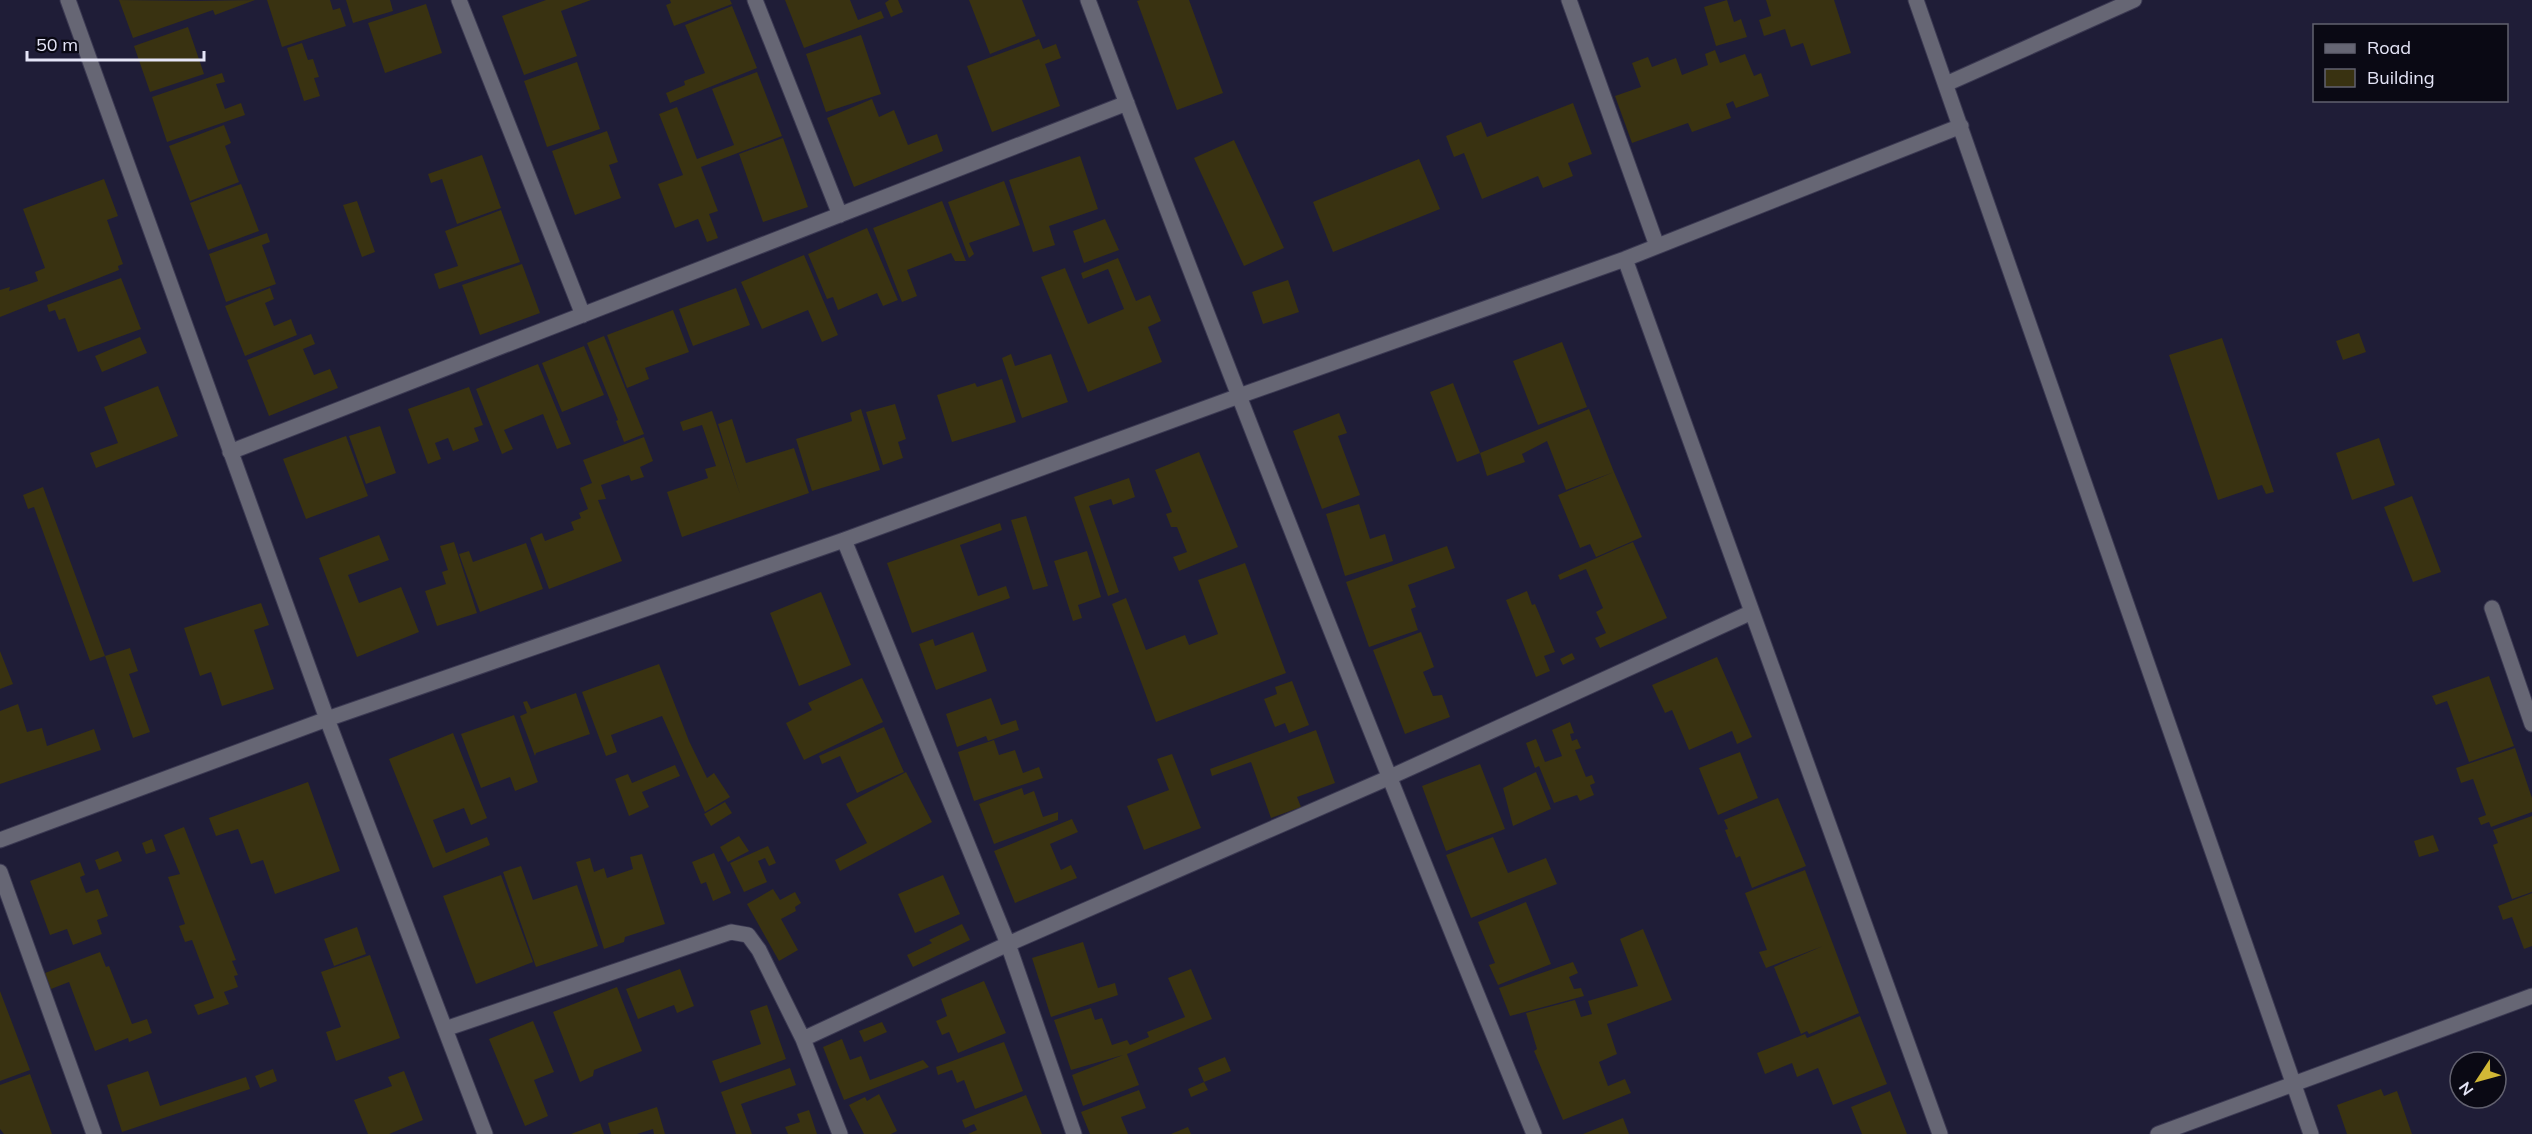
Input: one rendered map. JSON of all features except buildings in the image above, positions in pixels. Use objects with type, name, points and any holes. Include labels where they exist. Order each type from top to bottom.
[{"type":"street","points":[[68,0],[327,719],[485,1134]]},
{"type":"street","points":[[459,0],[583,315]]},
{"type":"street","points":[[755,0],[840,215]]},
{"type":"street","points":[[1088,0],[1388,778],[1534,1134]]},
{"type":"street","points":[[1569,0],[1657,246]]},
{"type":"street","points":[[1916,0],[2311,1134]]},
{"type":"street","points":[[1946,84],[2134,0]]},
{"type":"street","points":[[230,452],[1126,103]]},
{"type":"street","points":[[0,840],[327,719],[844,540],[1625,259],[1961,126]]},
{"type":"street","points":[[1625,259],[1940,1134]]},
{"type":"street","points":[[844,540],[1008,944],[1074,1134]]},
{"type":"street","points":[[2492,608],[2532,724]]},
{"type":"street","points":[[803,1039],[1008,944],[1388,778],[1752,612]]},
{"type":"street","points":[[0,872],[94,1134]]},
{"type":"street","points":[[445,1029],[731,932],[748,935],[759,950],[803,1039],[840,1134]]},
{"type":"street","points":[[2158,1134],[2532,996]]}]
